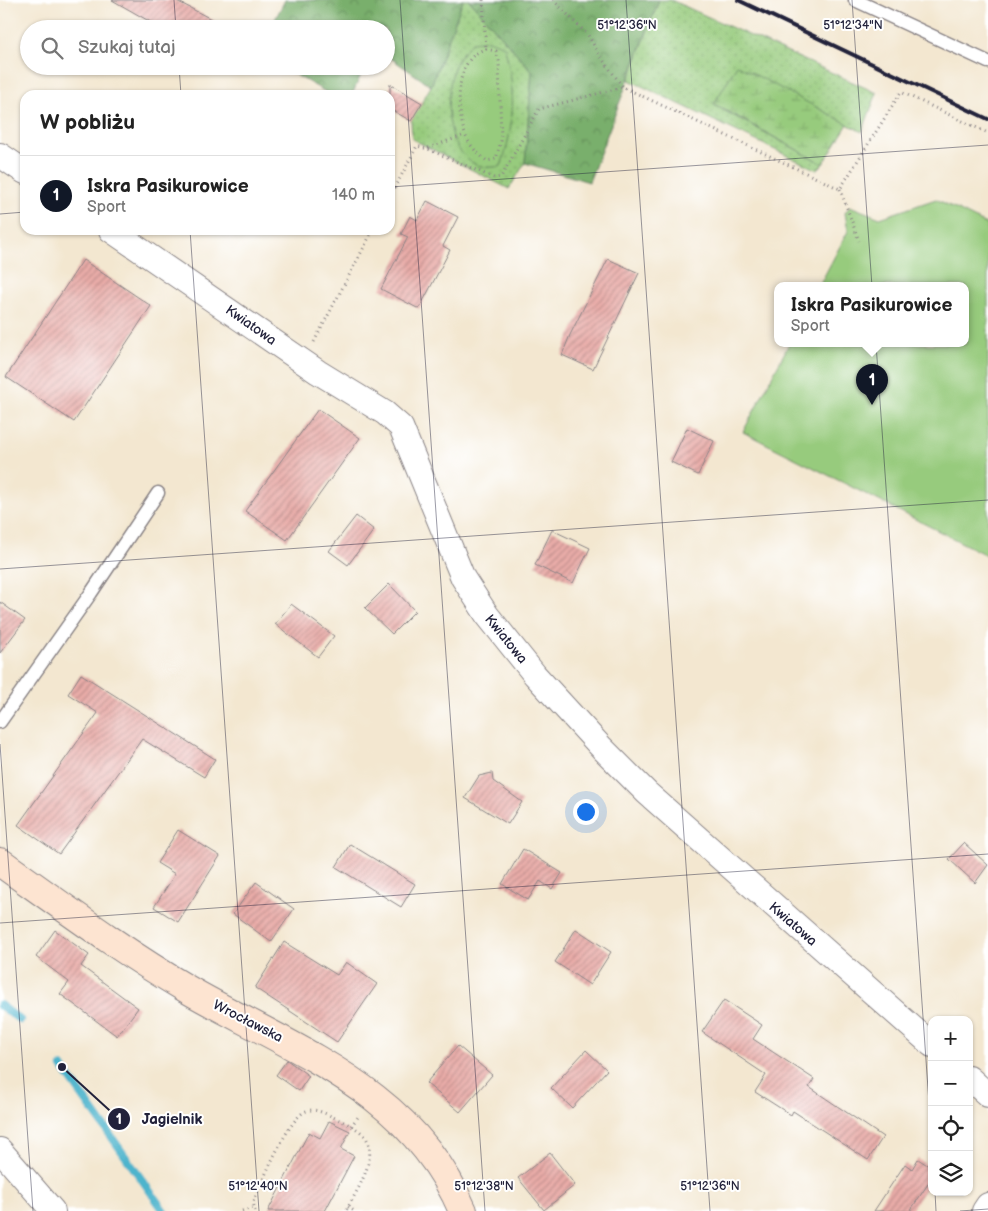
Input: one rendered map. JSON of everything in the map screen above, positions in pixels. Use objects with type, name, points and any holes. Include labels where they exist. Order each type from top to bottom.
[{"type":"street","points":[[0,155],[20,169]]},
{"type":"street","name":"Kwiatowa","points":[[118,235],[304,362],[385,413],[401,427],[416,460],[448,546],[474,597],[506,640],[602,748],[648,793],[750,886],[928,1042]]},
{"type":"street","name":"Wrocławska","points":[[0,862],[117,946],[214,1004],[307,1052],[360,1087],[397,1118],[430,1152],[442,1168],[463,1211]]},
{"type":"street","points":[[973,1082],[988,1095]]},
{"type":"street","points":[[0,1150],[53,1211]]},
{"type":"street","points":[[984,1211],[988,1205]]},
{"type":"lane","points":[[855,0],[988,62]]},
{"type":"lane","points":[[0,722],[91,593],[158,493]]},
{"type":"path","points":[[483,0],[486,49]]},
{"type":"path","points":[[553,0],[588,35],[600,56],[623,87],[840,189],[859,241]]},
{"type":"path","points":[[486,49],[496,50],[499,60],[501,140],[496,158],[486,161],[477,154],[465,135],[460,93],[467,61],[476,51],[486,49]]},
{"type":"path","points":[[395,188],[417,146],[428,148],[494,178],[502,177],[539,109],[623,87]]},
{"type":"path","points":[[840,189],[901,92],[988,133]]},
{"type":"path","points":[[428,148],[465,135]]},
{"type":"path","points":[[304,362],[370,235]]},
{"type":"path","points":[[242,1211],[254,1210],[253,1202],[291,1125],[305,1112],[318,1110],[351,1126],[364,1135],[369,1144],[371,1157],[346,1211]]},
{"type":"path","points":[[348,1207],[354,1211]]},
{"type":"green space","points":[[285,0],[463,0],[431,86],[395,61],[395,20],[275,20]]},
{"type":"green space","points":[[463,0],[469,0],[532,71],[525,163],[509,189],[412,139],[411,121],[431,86]]},
{"type":"green space","points":[[469,0],[659,0],[589,182],[525,163],[532,71]]},
{"type":"green space","points":[[659,0],[671,0],[877,93],[862,132],[737,66],[714,105],[823,164],[817,170],[629,80]]},
{"type":"green space","points":[[489,40],[504,46],[511,76],[511,121],[506,151],[501,166],[482,166],[468,160],[458,148],[452,132],[449,113],[449,94],[457,61],[472,42]]},
{"type":"green space","points":[[737,65],[848,124],[823,164],[714,104]]},
{"type":"green space","points":[[296,75],[361,75],[354,90],[322,90]]},
{"type":"green space","points":[[936,199],[988,225],[988,556],[743,432],[787,347],[969,347],[969,282],[821,282],[848,231],[845,213],[850,206],[880,218]]},
{"type":"building","points":[[112,0],[175,0],[213,20],[147,20]]},
{"type":"building","points":[[390,84],[422,103],[411,121],[395,112],[395,90],[390,90]]},
{"type":"building","points":[[427,201],[458,217],[443,246],[450,250],[419,309],[381,289],[408,237],[401,234],[410,216],[417,220]]},
{"type":"building","points":[[608,259],[639,273],[593,369],[562,355]]},
{"type":"building","points":[[83,260],[151,306],[74,422],[6,377]]},
{"type":"building","points":[[318,409],[360,438],[287,540],[245,511]]},
{"type":"building","points":[[687,428],[714,441],[698,475],[671,462]]},
{"type":"building","points":[[356,516],[374,530],[348,565],[329,551]]},
{"type":"building","points":[[552,530],[590,548],[573,583],[535,565]]},
{"type":"building","points":[[389,584],[415,611],[392,634],[365,608]]},
{"type":"building","points":[[0,602],[25,620],[0,653]]},
{"type":"building","points":[[291,604],[334,636],[318,657],[275,624]]},
{"type":"building","points":[[81,674],[215,759],[204,777],[142,739],[59,854],[18,825],[98,713],[68,694]]},
{"type":"building","points":[[492,773],[493,781],[522,802],[508,824],[465,798],[479,776]]},
{"type":"building","points":[[178,830],[220,856],[178,922],[154,907],[175,874],[157,863]]},
{"type":"building","points":[[964,843],[988,865],[975,883],[949,859]]},
{"type":"building","points":[[350,844],[415,884],[401,907],[336,867]]},
{"type":"building","points":[[523,849],[562,873],[552,889],[540,881],[528,900],[502,884]]},
{"type":"building","points":[[256,882],[294,909],[271,942],[233,914]]},
{"type":"building","points":[[576,929],[611,952],[590,985],[555,962]]},
{"type":"building","points":[[55,930],[89,955],[81,966],[138,1008],[117,1036],[60,994],[69,982],[36,957]]},
{"type":"building","points":[[284,942],[337,975],[346,962],[377,984],[337,1042],[255,988]]},
{"type":"building","points":[[724,1000],[762,1025],[753,1039],[814,1079],[809,1087],[883,1137],[868,1160],[793,1111],[791,1115],[755,1092],[766,1075],[702,1032]]},
{"type":"building","points":[[458,1046],[492,1075],[460,1112],[426,1083]]},
{"type":"building","points":[[586,1050],[607,1070],[572,1108],[551,1088]]},
{"type":"building","points":[[287,1060],[309,1076],[299,1091],[276,1075]]},
{"type":"building","points":[[329,1121],[350,1131],[341,1149],[354,1156],[325,1211],[268,1211],[309,1132],[320,1138]]},
{"type":"building","points":[[550,1153],[575,1185],[544,1210],[518,1178]]},
{"type":"building","points":[[918,1159],[928,1165],[928,1184],[910,1211],[874,1211],[905,1164],[912,1169]]},
{"type":"waterway","points":[[0,1005],[20,1020]]},
{"type":"waterway","points":[[62,1067],[164,1211]]},
{"type":"railway","points":[[738,0],[988,119]]},
{"type":"place","name":"Iskra Pasikurowice","points":[[872,405]]},
{"type":"place","name":"Jagielnik","points":[[62,1067]]}]
